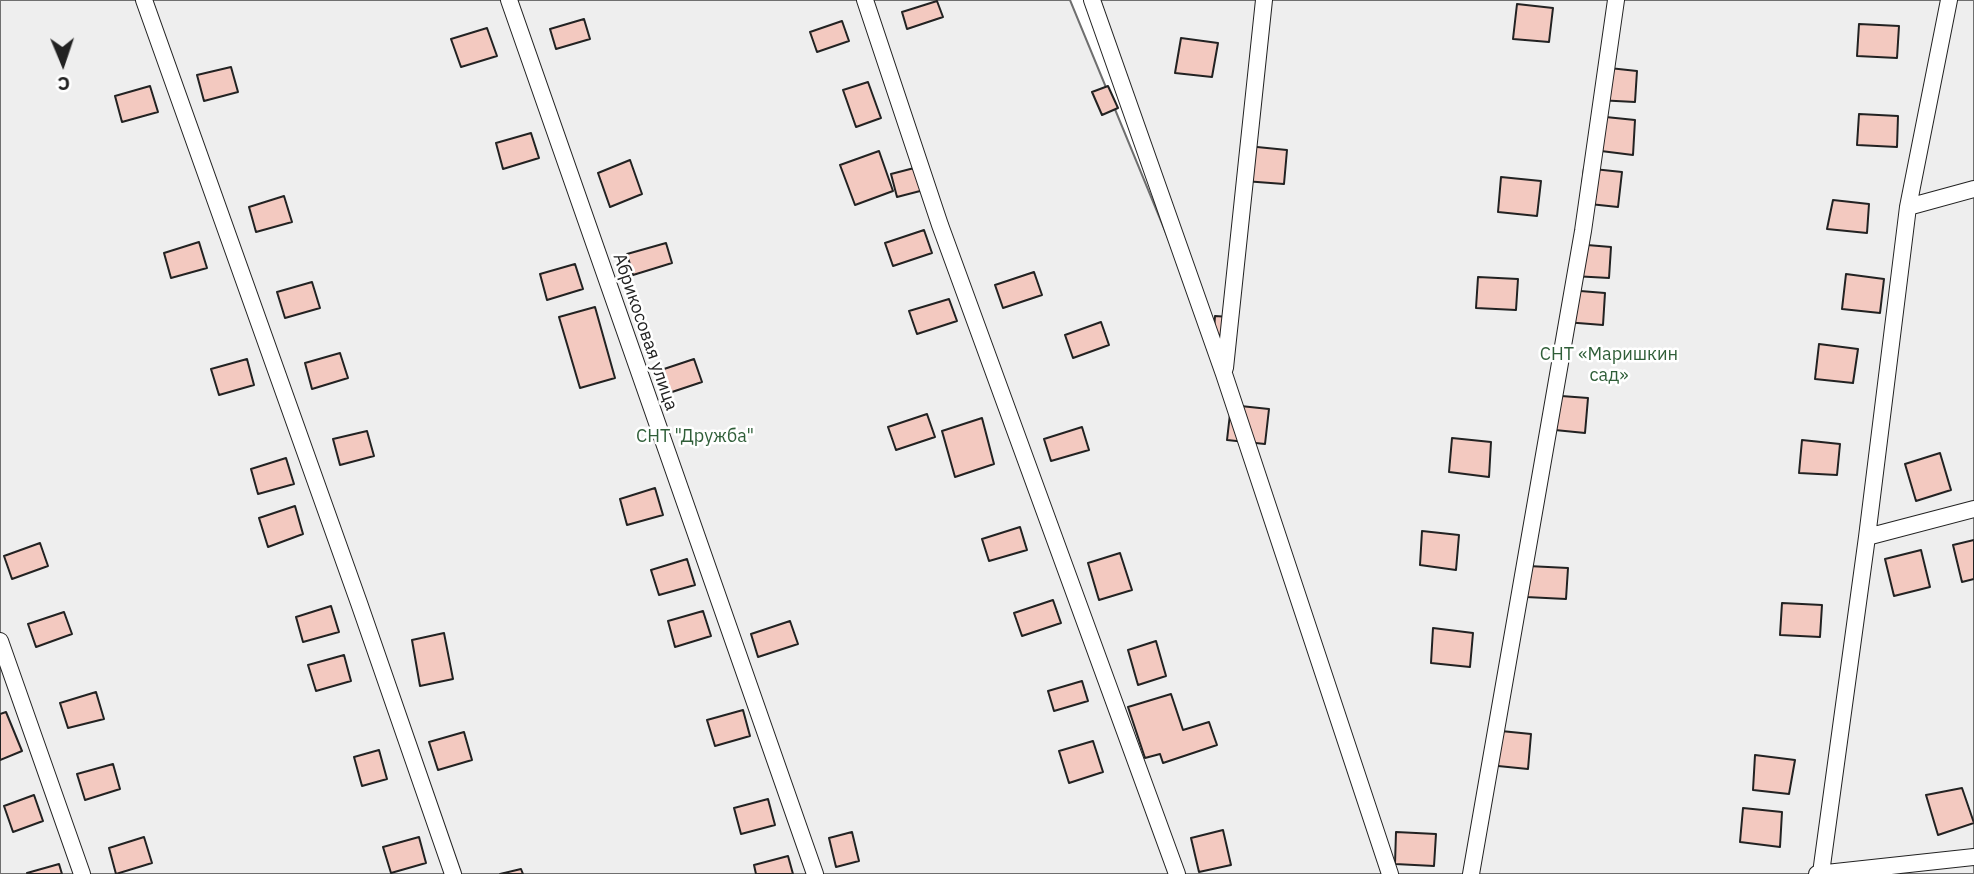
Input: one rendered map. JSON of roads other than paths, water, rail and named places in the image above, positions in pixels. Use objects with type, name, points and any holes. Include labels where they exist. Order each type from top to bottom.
[{"type":"lane","points":[[144,0],[453,874]]},
{"type":"lane","name":"Абрикосовая улица","points":[[509,0],[816,874]]},
{"type":"lane","points":[[865,0],[940,225],[1177,874]]},
{"type":"lane","points":[[1092,0],[1224,374],[1390,874]]},
{"type":"lane","points":[[1224,374],[1264,0]]},
{"type":"lane","points":[[1471,874],[1583,231],[1616,0]]},
{"type":"lane","points":[[1949,0],[1908,207],[1867,537],[1819,874],[1974,857]]},
{"type":"lane","points":[[1908,207],[1974,189]]},
{"type":"lane","points":[[1867,537],[1974,509]]},
{"type":"lane","points":[[0,641],[82,874]]},
{"type":"park label","name":"СНТ «Маришкин сад»","points":[[1609,365]]},
{"type":"park label","name":"СНТ \"Дружба\"","points":[[695,437]]}]
